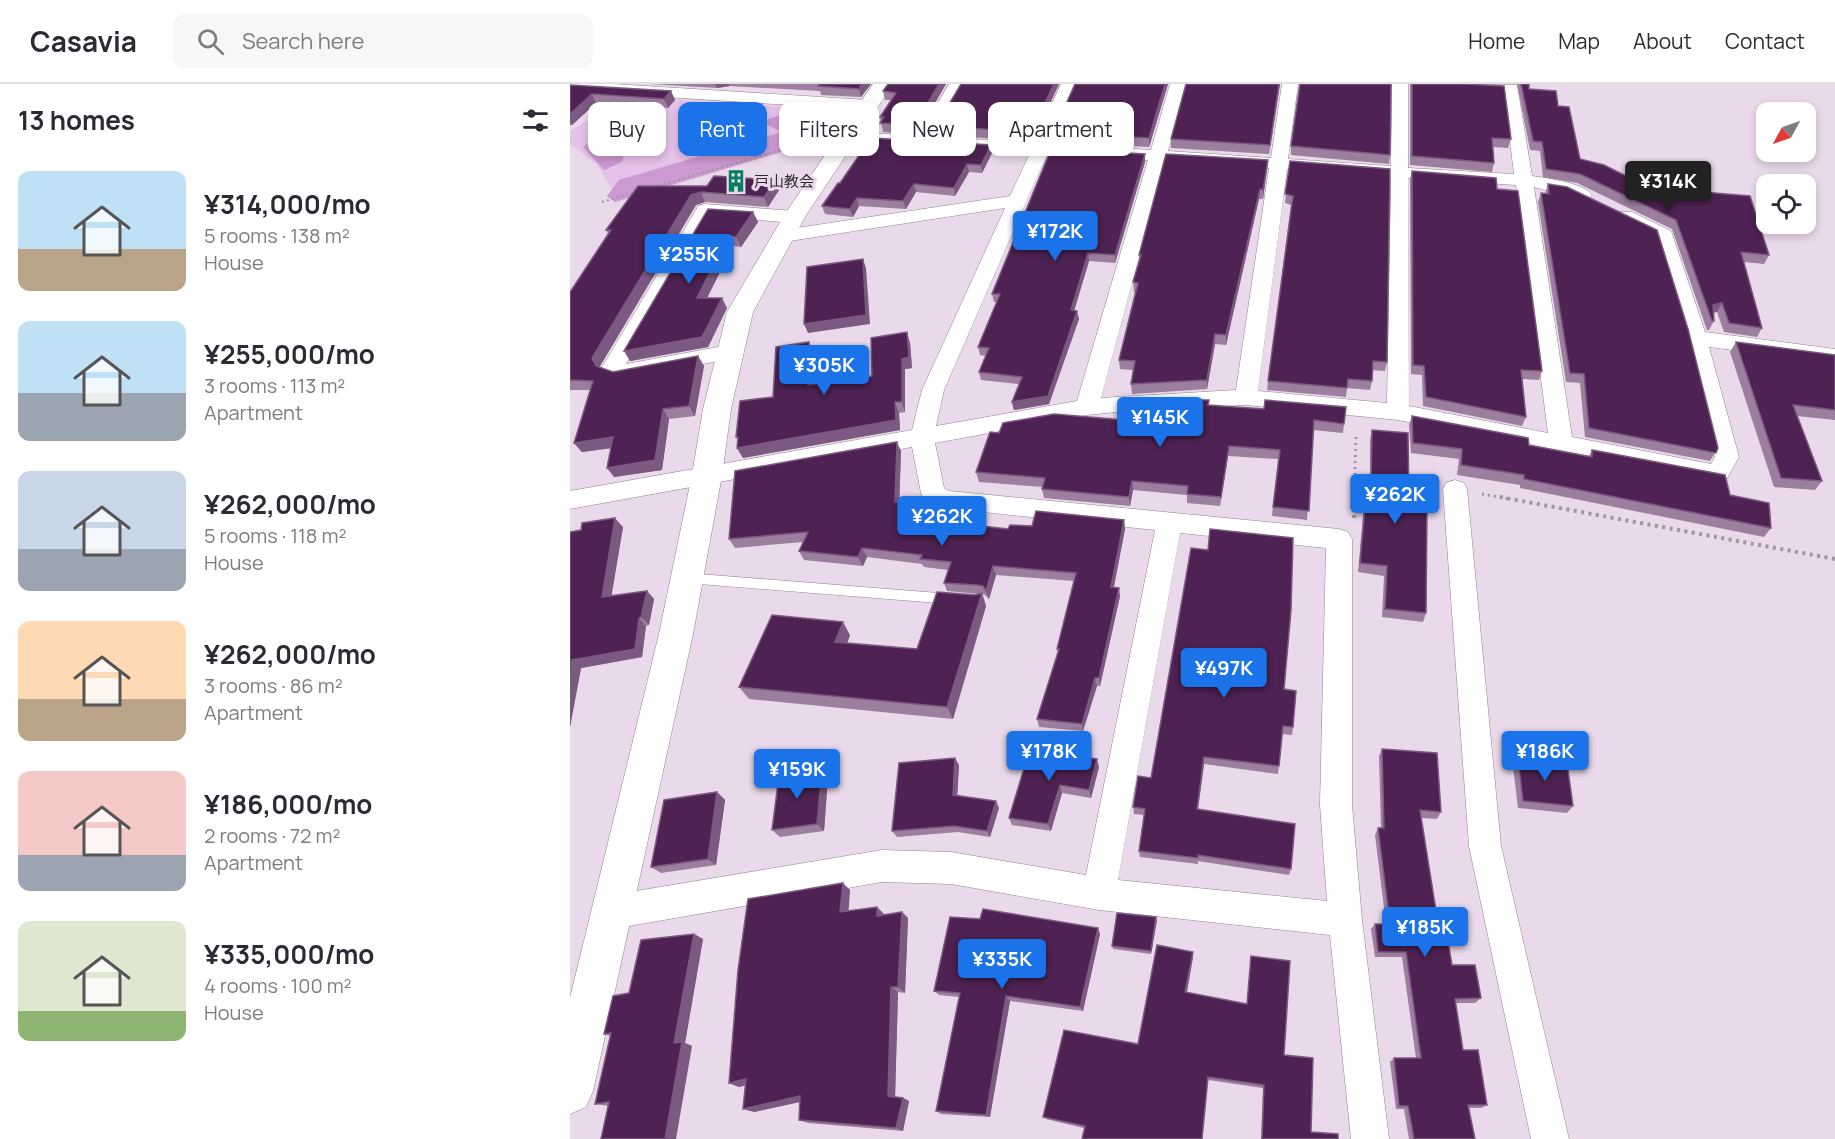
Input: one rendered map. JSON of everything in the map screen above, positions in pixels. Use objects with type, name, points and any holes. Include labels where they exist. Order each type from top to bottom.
[{"type":"street","points":[[778,100],[792,84]]},
{"type":"street","points":[[946,102],[957,84]]},
{"type":"street","points":[[1062,102],[1069,84]]},
{"type":"street","points":[[1087,407],[1178,84]]},
{"type":"street","points":[[1245,397],[1290,84]]},
{"type":"street","points":[[1398,412],[1400,84]]},
{"type":"street","points":[[1434,84],[1511,88],[1561,443]]},
{"type":"street","points":[[570,86],[671,89],[790,102]]},
{"type":"street","points":[[570,500],[1087,407],[1135,402],[1245,397],[1398,412],[1717,474],[1727,457],[1696,338],[1664,235],[1569,189],[1526,182],[1279,162],[1134,154]]},
{"type":"street","points":[[570,1091],[687,578],[729,351],[740,312],[789,227],[836,156]]},
{"type":"street","points":[[1039,156],[1016,201],[933,390],[922,437],[933,493],[944,500],[1339,539],[1336,805],[1345,920],[1370,1139]]},
{"type":"street","points":[[729,351],[619,373],[612,369],[705,210],[789,227],[1016,201]]},
{"type":"street","points":[[1696,338],[1835,356]]},
{"type":"street","points":[[1455,489],[1485,846],[1550,1139]]},
{"type":"street","points":[[1099,894],[1169,522]]},
{"type":"street","points":[[612,912],[882,866],[951,868],[1099,894],[1345,920]]},
{"type":"lane","points":[[687,578],[968,600]]},
{"type":"path","points":[[602,202],[779,150]]},
{"type":"path","points":[[1339,539],[1353,529],[1357,408]]},
{"type":"path","points":[[1455,489],[1835,559]]},
{"type":"shaded area","points":[[626,97],[709,102],[678,102],[678,156],[745,156],[615,194],[596,163],[570,144],[570,131],[588,120],[588,156],[666,156],[666,102],[618,102]]},
{"type":"shaded area","points":[[767,106],[779,106],[779,146],[767,149]]},
{"type":"shaded area","points":[[779,115],[779,131],[767,125],[767,120]]},
{"type":"shaded area","points":[[779,133],[779,153],[615,202],[607,196],[619,180],[700,156],[767,156],[767,136]]},
{"type":"shaded area","points":[[588,143],[588,152],[583,147]]},
{"type":"shaded area","points":[[591,156],[624,156],[622,162],[604,170]]},
{"type":"building","points":[[820,84],[862,84],[859,89],[818,86]]},
{"type":"building","points":[[888,84],[939,84],[928,102],[891,102],[891,124],[880,123],[884,117],[880,117],[896,93],[883,91]]},
{"type":"building","points":[[961,84],[1054,84],[1045,102],[988,102],[988,129],[976,129],[976,102],[950,102]]},
{"type":"building","points":[[1075,84],[1165,84],[1149,138],[1134,137],[1134,102],[1067,102]]},
{"type":"building","points":[[1186,84],[1279,84],[1270,145],[1171,139]]},
{"type":"building","points":[[1300,84],[1391,84],[1390,155],[1291,146]]},
{"type":"building","points":[[1412,84],[1504,86],[1511,139],[1492,138],[1494,163],[1412,156]]},
{"type":"building","points":[[1521,84],[1529,84],[1529,89],[1556,91],[1558,106],[1569,107],[1580,159],[1604,165],[1638,182],[1649,185],[1653,183],[1666,189],[1750,196],[1756,215],[1756,234],[1762,234],[1769,255],[1741,252],[1762,328],[1729,323],[1722,303],[1713,305],[1714,321],[1712,321],[1676,220],[1580,174],[1546,169],[1542,142],[1533,141]]},
{"type":"building","points":[[570,85],[671,91],[664,99],[592,94],[570,114]]},
{"type":"building","points":[[879,138],[891,139],[891,156],[976,156],[976,144],[988,145],[988,151],[981,165],[967,164],[954,188],[914,184],[903,201],[857,198],[850,209],[822,206],[859,156],[879,156]]},
{"type":"building","points":[[1145,154],[1115,255],[1088,253],[1071,310],[1077,311],[1048,396],[1012,402],[1022,377],[979,372],[989,348],[978,347],[1000,294],[992,294],[1048,156]]},
{"type":"building","points":[[1166,154],[1268,160],[1263,190],[1260,189],[1226,335],[1215,334],[1207,380],[1131,384],[1135,361],[1119,360],[1138,283],[1133,282],[1141,255],[1139,255]]},
{"type":"building","points":[[1290,161],[1390,169],[1387,362],[1373,361],[1372,381],[1348,379],[1347,388],[1268,381],[1293,196],[1285,194]]},
{"type":"building","points":[[1412,171],[1496,178],[1497,189],[1518,191],[1542,371],[1521,370],[1526,417],[1426,397],[1424,366],[1413,365]]},
{"type":"building","points":[[714,176],[775,180],[764,197],[701,192],[691,195],[592,358],[596,366],[613,372],[698,356],[689,406],[663,409],[655,460],[607,468],[613,437],[574,443],[593,381],[570,380],[570,292],[611,230],[606,230],[638,186],[707,186]]},
{"type":"building","points":[[1548,184],[1567,187],[1657,230],[1688,329],[1718,448],[1716,453],[1589,428],[1584,374],[1570,373],[1541,193],[1549,194]]},
{"type":"building","points":[[708,209],[753,212],[736,237],[728,236],[697,298],[722,298],[702,337],[624,351]]},
{"type":"building","points":[[863,259],[866,315],[804,324],[807,267]]},
{"type":"building","points":[[907,332],[909,357],[902,359],[902,402],[895,402],[896,420],[737,448],[740,401],[773,397],[776,347],[809,342],[808,385],[872,376],[871,338]]},
{"type":"building","points":[[1736,342],[1835,355],[1835,410],[1793,405],[1822,481],[1781,478]]},
{"type":"building","points":[[1209,400],[1208,405],[1264,409],[1265,400],[1346,407],[1344,424],[1314,420],[1309,511],[1273,507],[1280,450],[1229,446],[1221,497],[1187,494],[1188,486],[1132,481],[1129,497],[1042,489],[1045,478],[976,472],[990,432],[999,433],[1003,423],[1054,414],[1125,420],[1128,403]]},
{"type":"building","points":[[1412,416],[1528,438],[1529,445],[1592,457],[1592,450],[1725,475],[1730,495],[1769,503],[1771,528],[1524,479],[1524,475],[1461,465],[1462,449],[1413,443]]},
{"type":"building","points":[[1372,430],[1408,433],[1409,507],[1427,509],[1426,613],[1385,609],[1387,566],[1360,563],[1366,494],[1368,495],[1369,485],[1371,486]]},
{"type":"building","points":[[897,442],[895,502],[950,504],[946,522],[1008,529],[1010,525],[1032,526],[1036,511],[1124,520],[1111,587],[1119,588],[1099,678],[1095,678],[1082,724],[1037,719],[1059,649],[1057,649],[1076,573],[993,566],[986,591],[983,586],[944,583],[951,562],[920,559],[922,555],[862,548],[858,557],[799,551],[808,532],[729,539],[735,471]]},
{"type":"building","points":[[615,518],[602,597],[647,591],[639,618],[635,649],[572,660],[570,672],[570,532],[581,530],[582,523]]},
{"type":"building","points":[[1210,529],[1293,538],[1291,610],[1284,689],[1296,691],[1293,727],[1283,726],[1279,766],[1204,757],[1197,809],[1295,824],[1291,869],[1198,855],[1198,858],[1139,851],[1145,809],[1133,807],[1138,776],[1151,778],[1191,548],[1208,550]]},
{"type":"building","points":[[937,592],[975,595],[982,593],[947,707],[739,687],[772,615],[843,622],[835,642],[917,649]]},
{"type":"building","points":[[1074,748],[1072,756],[1097,759],[1089,790],[1060,785],[1048,824],[1009,818],[1029,752]]},
{"type":"building","points":[[1382,749],[1437,753],[1441,812],[1420,810],[1438,923],[1445,923],[1452,965],[1475,965],[1481,998],[1455,999],[1463,1050],[1478,1050],[1487,1105],[1468,1105],[1475,1139],[1414,1139],[1408,1106],[1399,1106],[1394,1058],[1421,1058],[1406,952],[1378,952],[1375,924],[1390,924],[1378,828],[1384,828]]},
{"type":"building","points":[[955,758],[953,795],[996,801],[987,831],[954,826],[892,831],[899,763]]},
{"type":"building","points":[[1518,759],[1567,763],[1573,806],[1523,801]]},
{"type":"building","points":[[822,770],[817,824],[772,830],[779,776]]},
{"type":"building","points":[[717,792],[708,859],[651,867],[664,800]]},
{"type":"building","points":[[843,883],[840,912],[877,907],[877,916],[902,912],[898,987],[891,987],[888,1096],[903,1098],[896,1128],[799,1120],[800,1096],[743,1109],[746,1079],[729,1083],[738,970],[748,899]]},
{"type":"building","points":[[983,909],[1098,928],[1080,1007],[1006,996],[986,1115],[936,1111],[960,993],[934,991],[950,917],[980,919]]},
{"type":"building","points":[[1117,913],[1156,917],[1151,951],[1112,946]]},
{"type":"building","points":[[694,934],[674,1043],[682,1042],[665,1139],[601,1139],[609,1102],[595,1104],[611,1033],[604,1034],[613,996],[629,993],[641,940]]},
{"type":"building","points":[[1157,945],[1193,952],[1185,992],[1247,1004],[1251,956],[1290,961],[1284,1055],[1313,1058],[1311,1132],[1338,1134],[1338,1139],[1262,1139],[1264,1085],[1208,1077],[1202,1139],[1082,1139],[1085,1126],[1043,1117],[1064,1030],[1138,1044]]},
{"type":"place","name":"戸山教会","points":[[736,181]]}]
